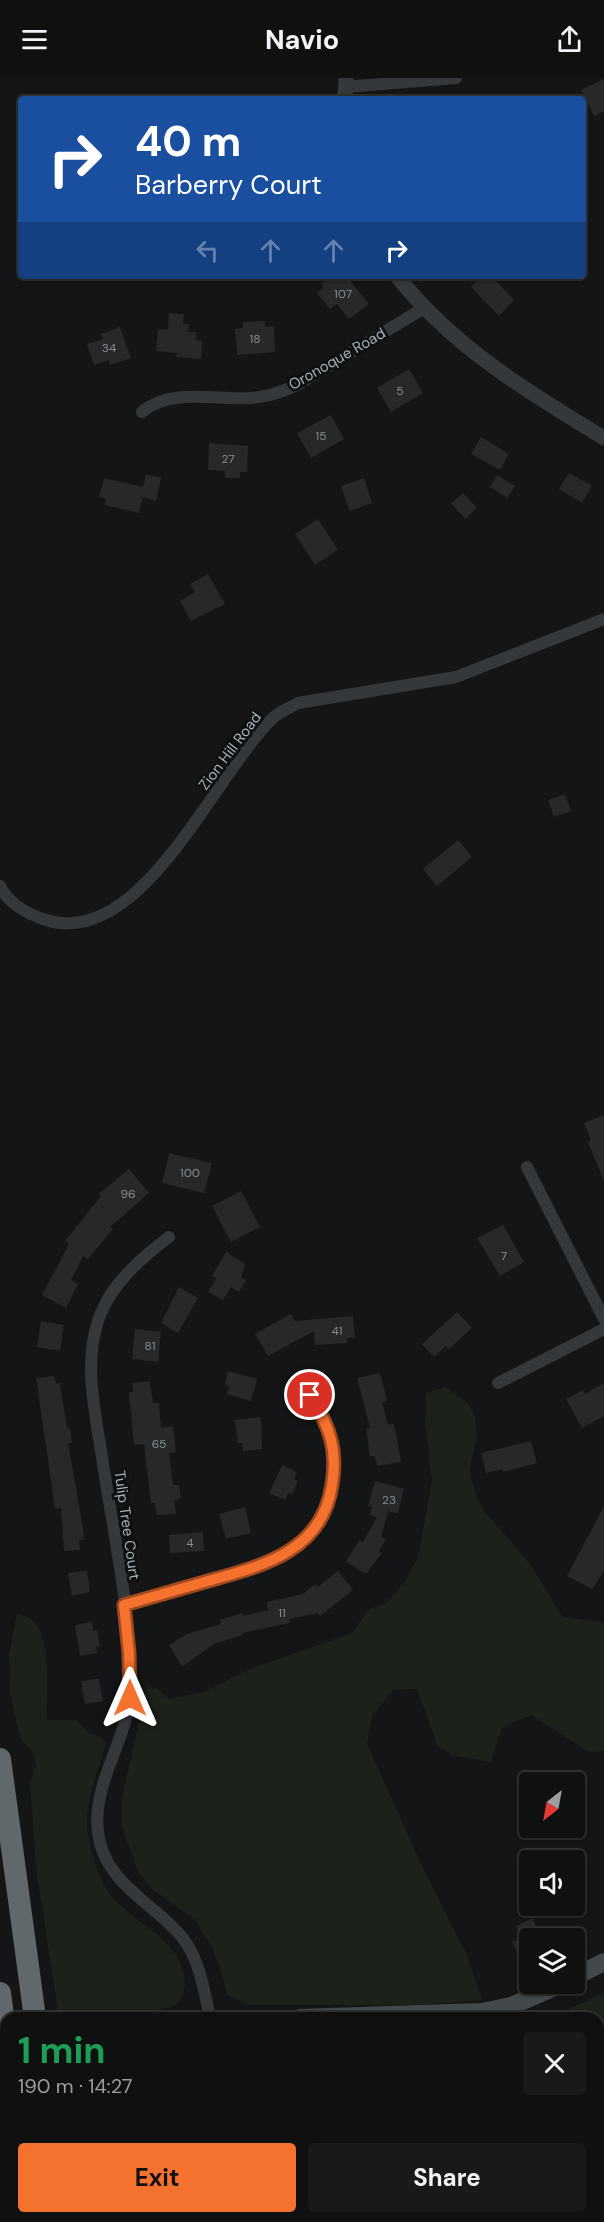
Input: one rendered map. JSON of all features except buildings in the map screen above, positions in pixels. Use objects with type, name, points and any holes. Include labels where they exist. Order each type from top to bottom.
[{"type":"highway","points":[[0,1759],[34,2012]]},
{"type":"highway","points":[[0,1993],[3,2012]]},
{"type":"main road","points":[[585,1972],[604,1962]]},
{"type":"main road","points":[[482,2012],[512,2006],[539,1994]]},
{"type":"street","points":[[345,88],[456,78]]},
{"type":"street","points":[[400,279],[424,308],[493,368],[604,438]]},
{"type":"street","name":"Oronoque Road","points":[[142,412],[154,403],[171,397],[251,398],[280,392],[297,385],[424,308]]},
{"type":"street","name":"Zion Hill Road","points":[[0,886],[15,904],[27,913],[46,920],[84,922],[103,917],[119,908],[136,892],[196,823],[275,716],[298,703],[456,677],[604,619]]},
{"type":"street","points":[[526,1167],[604,1319]]},
{"type":"street","name":"Tulip Tree Court","points":[[169,1237],[137,1264],[110,1297],[100,1317],[91,1355],[94,1404],[124,1605],[129,1653],[130,1698],[98,1802],[100,1844],[109,1864],[122,1881],[183,1939],[201,1975],[209,2012]]},
{"type":"street","points":[[498,1383],[604,1329]]},
{"type":"street","points":[[124,1605],[256,1568],[274,1561],[303,1541],[324,1510],[335,1469],[330,1429],[310,1395]]},
{"type":"shaded area","points":[[446,1387],[468,1403],[475,1417],[477,1436],[469,1472],[476,1495],[486,1513],[530,1564],[562,1616],[604,1623],[604,1751],[589,1752],[531,1715],[502,1728],[491,1762],[453,1756],[437,1745],[417,1689],[393,1690],[372,1716],[367,1744],[424,1870],[466,1953],[482,2000],[419,2005],[248,2005],[227,1995],[213,1949],[195,1920],[152,1889],[138,1872],[122,1827],[122,1798],[147,1686],[158,1689],[169,1699],[203,1692],[250,1669],[352,1633],[369,1609],[387,1603],[405,1581],[418,1557],[432,1481],[425,1424],[426,1393]]},
{"type":"shaded area","points":[[17,1614],[30,1619],[39,1628],[47,1658],[47,1720],[76,1720],[90,1734],[101,1737],[106,1742],[88,1805],[87,1819],[91,1851],[101,1878],[114,1899],[169,1946],[177,1957],[183,1970],[185,1985],[182,1998],[173,2007],[144,2012],[59,2012],[58,2010],[36,1868],[30,1782],[36,1766],[33,1752],[21,1740],[10,1694],[9,1654]]},
{"type":"shaded area","points":[[604,1993],[604,2012],[563,2012]]},
{"type":"route","points":[[130,1698],[131,1676],[124,1605],[274,1561],[303,1541],[315,1528],[332,1490],[335,1469],[330,1429],[310,1395]]}]
